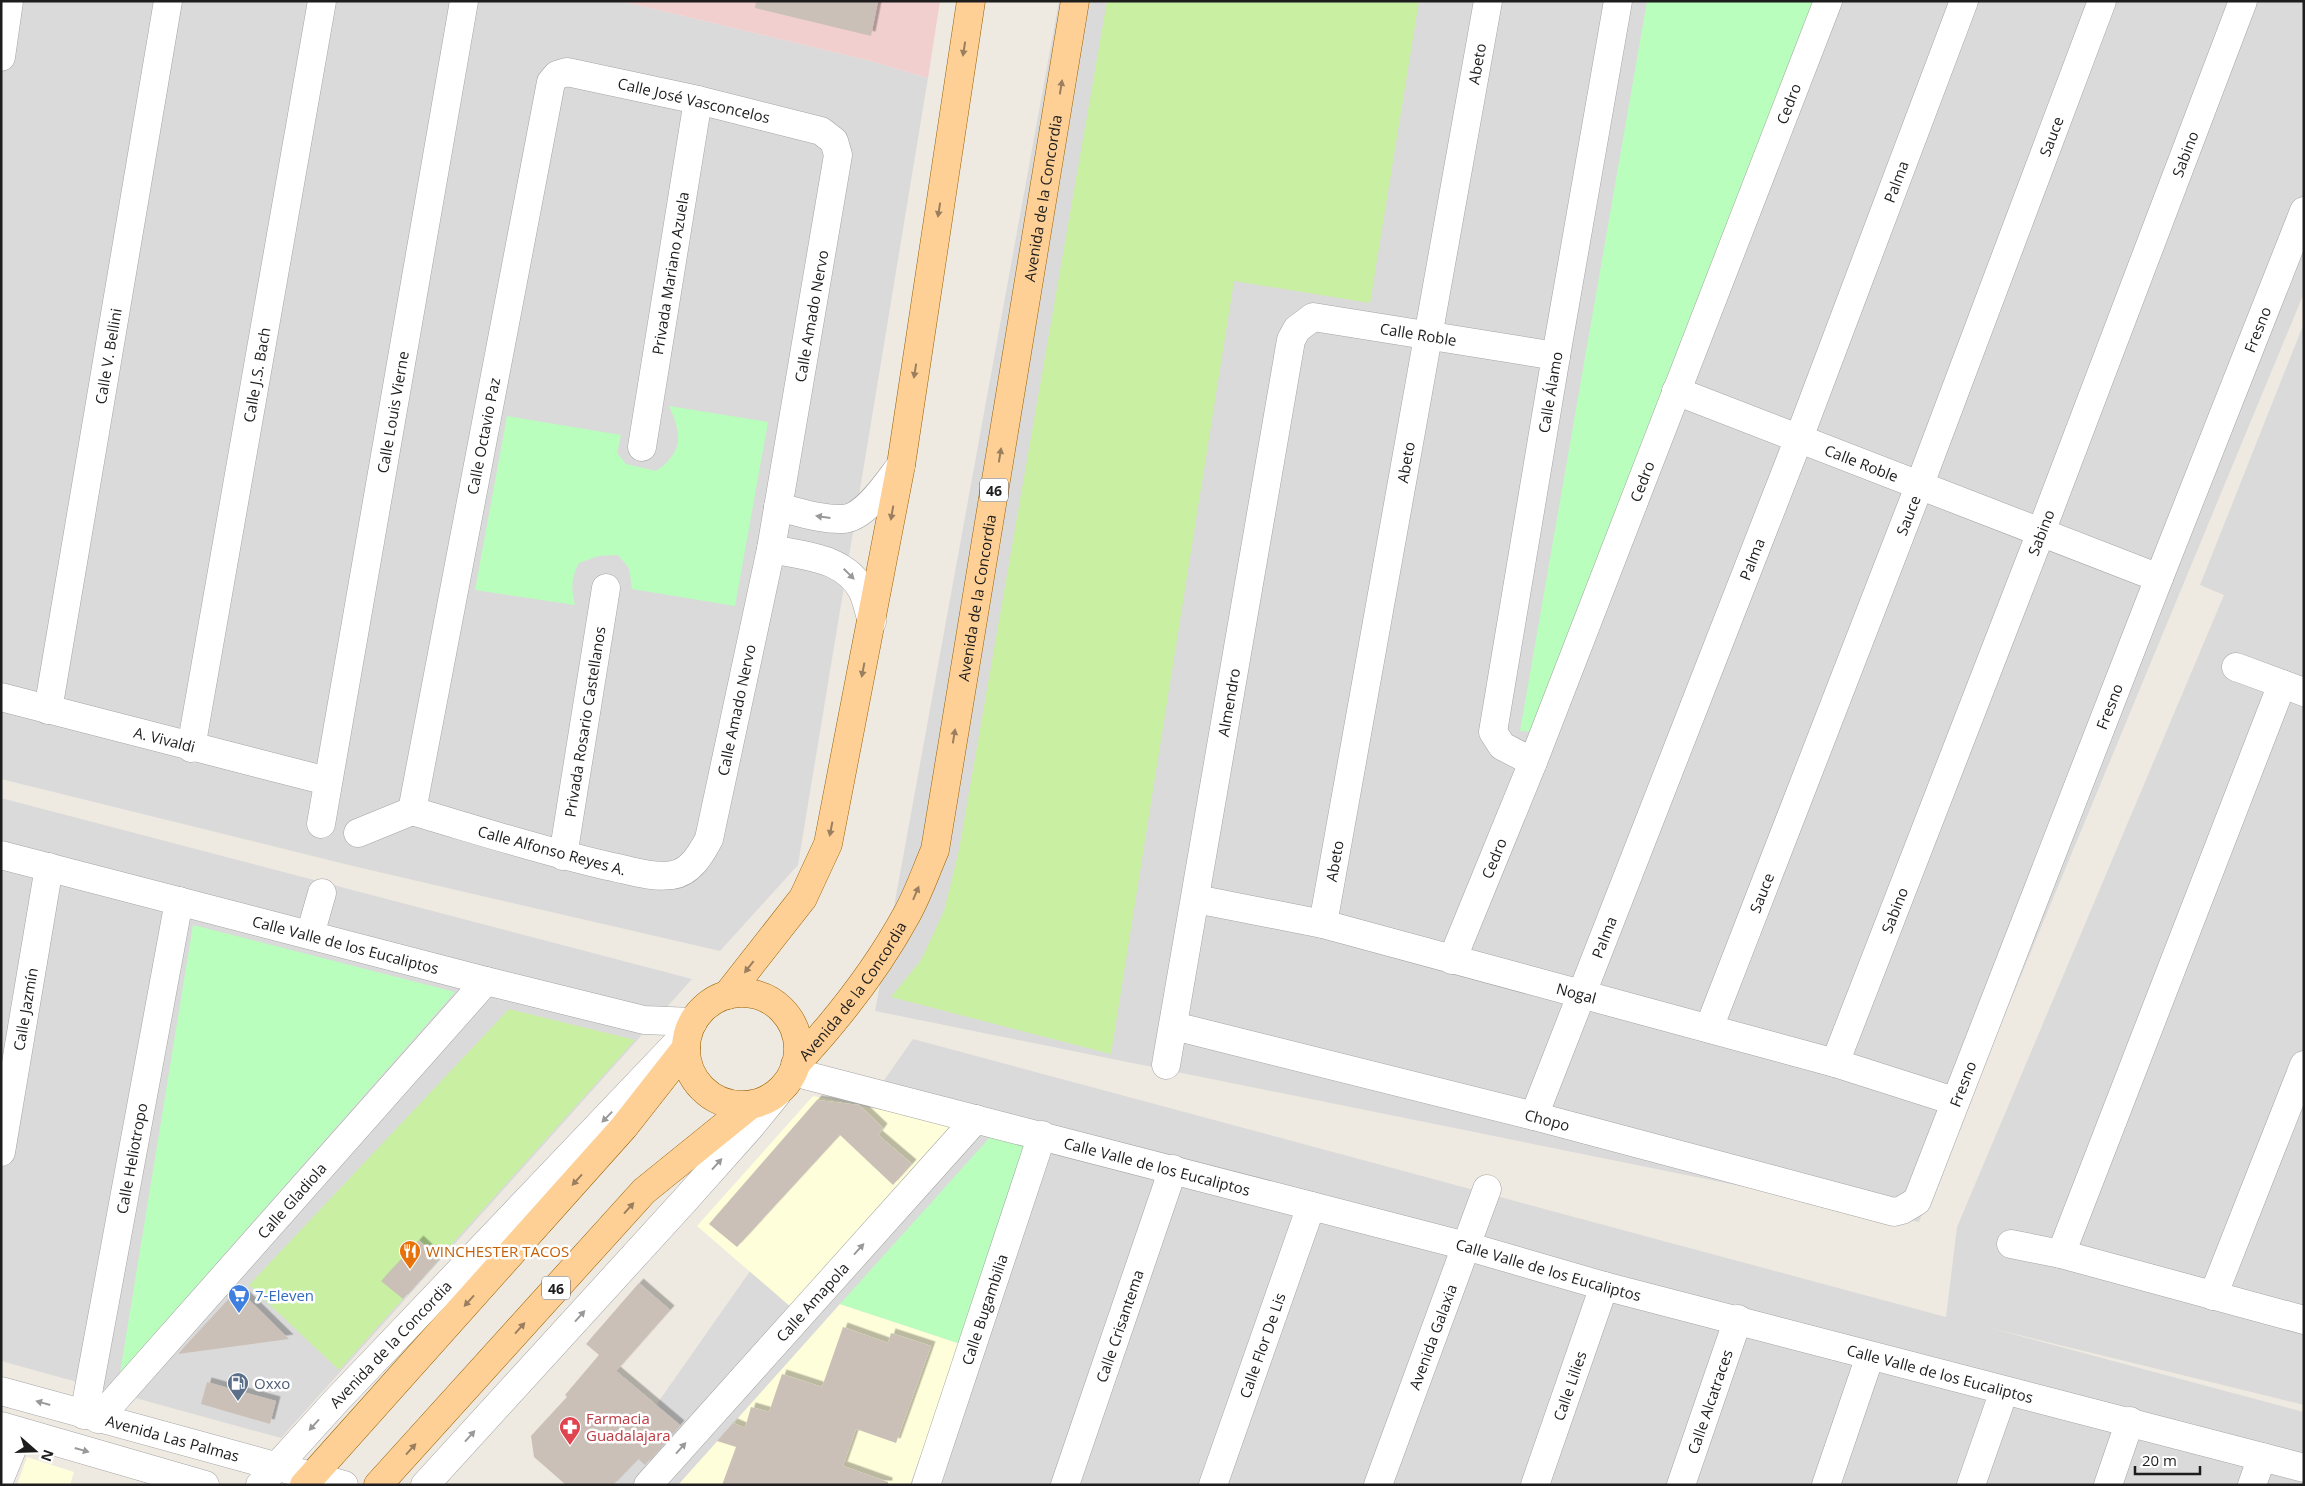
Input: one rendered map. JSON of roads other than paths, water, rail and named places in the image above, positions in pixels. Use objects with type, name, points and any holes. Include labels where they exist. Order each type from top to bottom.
[{"type":"main road","points":[[727,995],[803,898],[828,844],[901,465],[972,1]]},
{"type":"main road","name":"Avenida de la Concordia","points":[[794,1068],[840,1014],[874,966],[908,913],[935,850],[1075,1]]},
{"type":"main road","points":[[689,1033],[702,1010],[713,1001],[727,995],[745,993],[762,997],[778,1006],[790,1020],[796,1036],[798,1054],[794,1068]]},
{"type":"main road","name":"Avenida de la Concordia","points":[[308,1480],[624,1127],[689,1033]]},
{"type":"main road","name":"46","points":[[689,1033],[688,1067],[697,1084],[712,1097],[730,1105],[749,1106],[763,1102],[777,1094],[794,1068]]},
{"type":"main road","name":"46","points":[[378,1485],[644,1191],[749,1106]]},
{"type":"street","points":[[1,57],[9,1]]},
{"type":"street","name":"Calle V. Bellini","points":[[48,710],[168,1]]},
{"type":"street","name":"Calle J.S. Bach","points":[[191,748],[322,1]]},
{"type":"street","name":"Calle Louis Vierne","points":[[321,824],[464,1]]},
{"type":"street","name":"Abeto","points":[[1323,924],[1488,1]]},
{"type":"street","name":"Calle Álamo","points":[[1534,762],[1502,746],[1493,732],[1618,1]]},
{"type":"street","name":"Cedro","points":[[1452,960],[1534,762],[1828,1]]},
{"type":"street","name":"Palma","points":[[1534,1116],[1800,438],[1964,1]]},
{"type":"street","name":"Sauce","points":[[1709,1028],[1920,484],[2102,1]]},
{"type":"street","name":"Sabino","points":[[1835,1063],[2041,532],[2243,1]]},
{"type":"street","name":"Calle José Vasconcelos","points":[[567,72],[698,100],[821,131]]},
{"type":"street","name":"Calle Octavio Paz","points":[[412,810],[551,82],[557,75],[567,72]]},
{"type":"street","name":"Privada Mariano Azuela","points":[[642,447],[698,100]]},
{"type":"street","name":"Calle Amado Nervo","points":[[691,866],[702,853],[709,839],[771,549],[838,155],[834,141],[821,131]]},
{"type":"street","name":"Fresno","points":[[1917,1201],[1954,1101],[2158,578],[2304,211]]},
{"type":"street","name":"Calle Roble","points":[[1291,340],[1297,329],[1313,318],[1556,356]]},
{"type":"street","name":"Almendro","points":[[1166,1065],[1291,340]]},
{"type":"street","name":"Calle Roble","points":[[1676,391],[1920,484],[2158,578]]},
{"type":"street","points":[[778,507],[819,516],[844,519],[862,510],[879,494],[901,465]]},
{"type":"street","points":[[771,549],[837,564],[850,574],[863,592],[872,622]]},
{"type":"street","name":"Privada Rosario Castellanos","points":[[563,856],[606,588]]},
{"type":"street","points":[[2062,1254],[2293,688],[2236,667]]},
{"type":"street","name":"A. Vivaldi","points":[[1,698],[191,748],[327,781]]},
{"type":"street","points":[[358,833],[412,810]]},
{"type":"street","name":"Calle Alfonso Reyes A.","points":[[412,810],[563,856],[653,876],[674,875],[691,866]]},
{"type":"street","name":"Calle Valle de los Eucaliptos","points":[[1,855],[689,1033]]},
{"type":"street","name":"Calle Jazmín","points":[[1,1152],[49,867]]},
{"type":"street","points":[[310,936],[322,893]]},
{"type":"street","name":"Nogal","points":[[1196,899],[1323,924],[1835,1063],[1954,1101]]},
{"type":"street","name":"Calle Heliotropo","points":[[91,1417],[180,901]]},
{"type":"street","name":"Calle Gladiola","points":[[91,1417],[486,982]]},
{"type":"street","name":"Chopo","points":[[1174,1026],[1534,1116],[1894,1212],[1902,1210],[1917,1201]]},
{"type":"street","name":"Avenida de la Concordia","points":[[268,1475],[689,1033]]},
{"type":"street","points":[[2213,1296],[2304,1065]]},
{"type":"street","name":"Calle Valle de los Eucaliptos","points":[[794,1068],[976,1118],[1466,1246],[1604,1286],[1870,1356],[2130,1421],[2304,1468]]},
{"type":"street","points":[[426,1485],[750,1127],[777,1094]]},
{"type":"street","name":"Calle Amapola","points":[[648,1485],[976,1118]]},
{"type":"street","name":"Calle Bugambilia","points":[[926,1485],[1042,1135]]},
{"type":"street","name":"Calle Crisantema","points":[[1065,1485],[1173,1169]]},
{"type":"street","name":"Avenida Galaxia","points":[[1378,1485],[1487,1189]]},
{"type":"street","name":"Calle Flor De Lis","points":[[1213,1485],[1311,1206]]},
{"type":"street","points":[[2012,1244],[2062,1254],[2304,1320]]},
{"type":"street","name":"Calle Lilies","points":[[1535,1485],[1604,1286]]},
{"type":"street","name":"Calle Alcatraces","points":[[1681,1485],[1738,1320]]},
{"type":"street","points":[[1826,1485],[1870,1356]]},
{"type":"street","points":[[1971,1485],[2004,1390]]},
{"type":"street","name":"Avenida Las Palmas","points":[[1,1391],[91,1417],[268,1475],[344,1485]]},
{"type":"street","points":[[2108,1485],[2130,1421]]},
{"type":"street","points":[[1,1476],[10,1429],[205,1485]]},
{"type":"street","points":[[2252,1485],[2262,1457]]},
{"type":"place","name":"WINCHESTER TACOS","points":[[410,1270]]},
{"type":"place","name":"7-Eleven","points":[[239,1314]]},
{"type":"place","name":"Oxxo","points":[[238,1402]]},
{"type":"place","name":"Farmacia Guadalajara","points":[[570,1446]]}]
